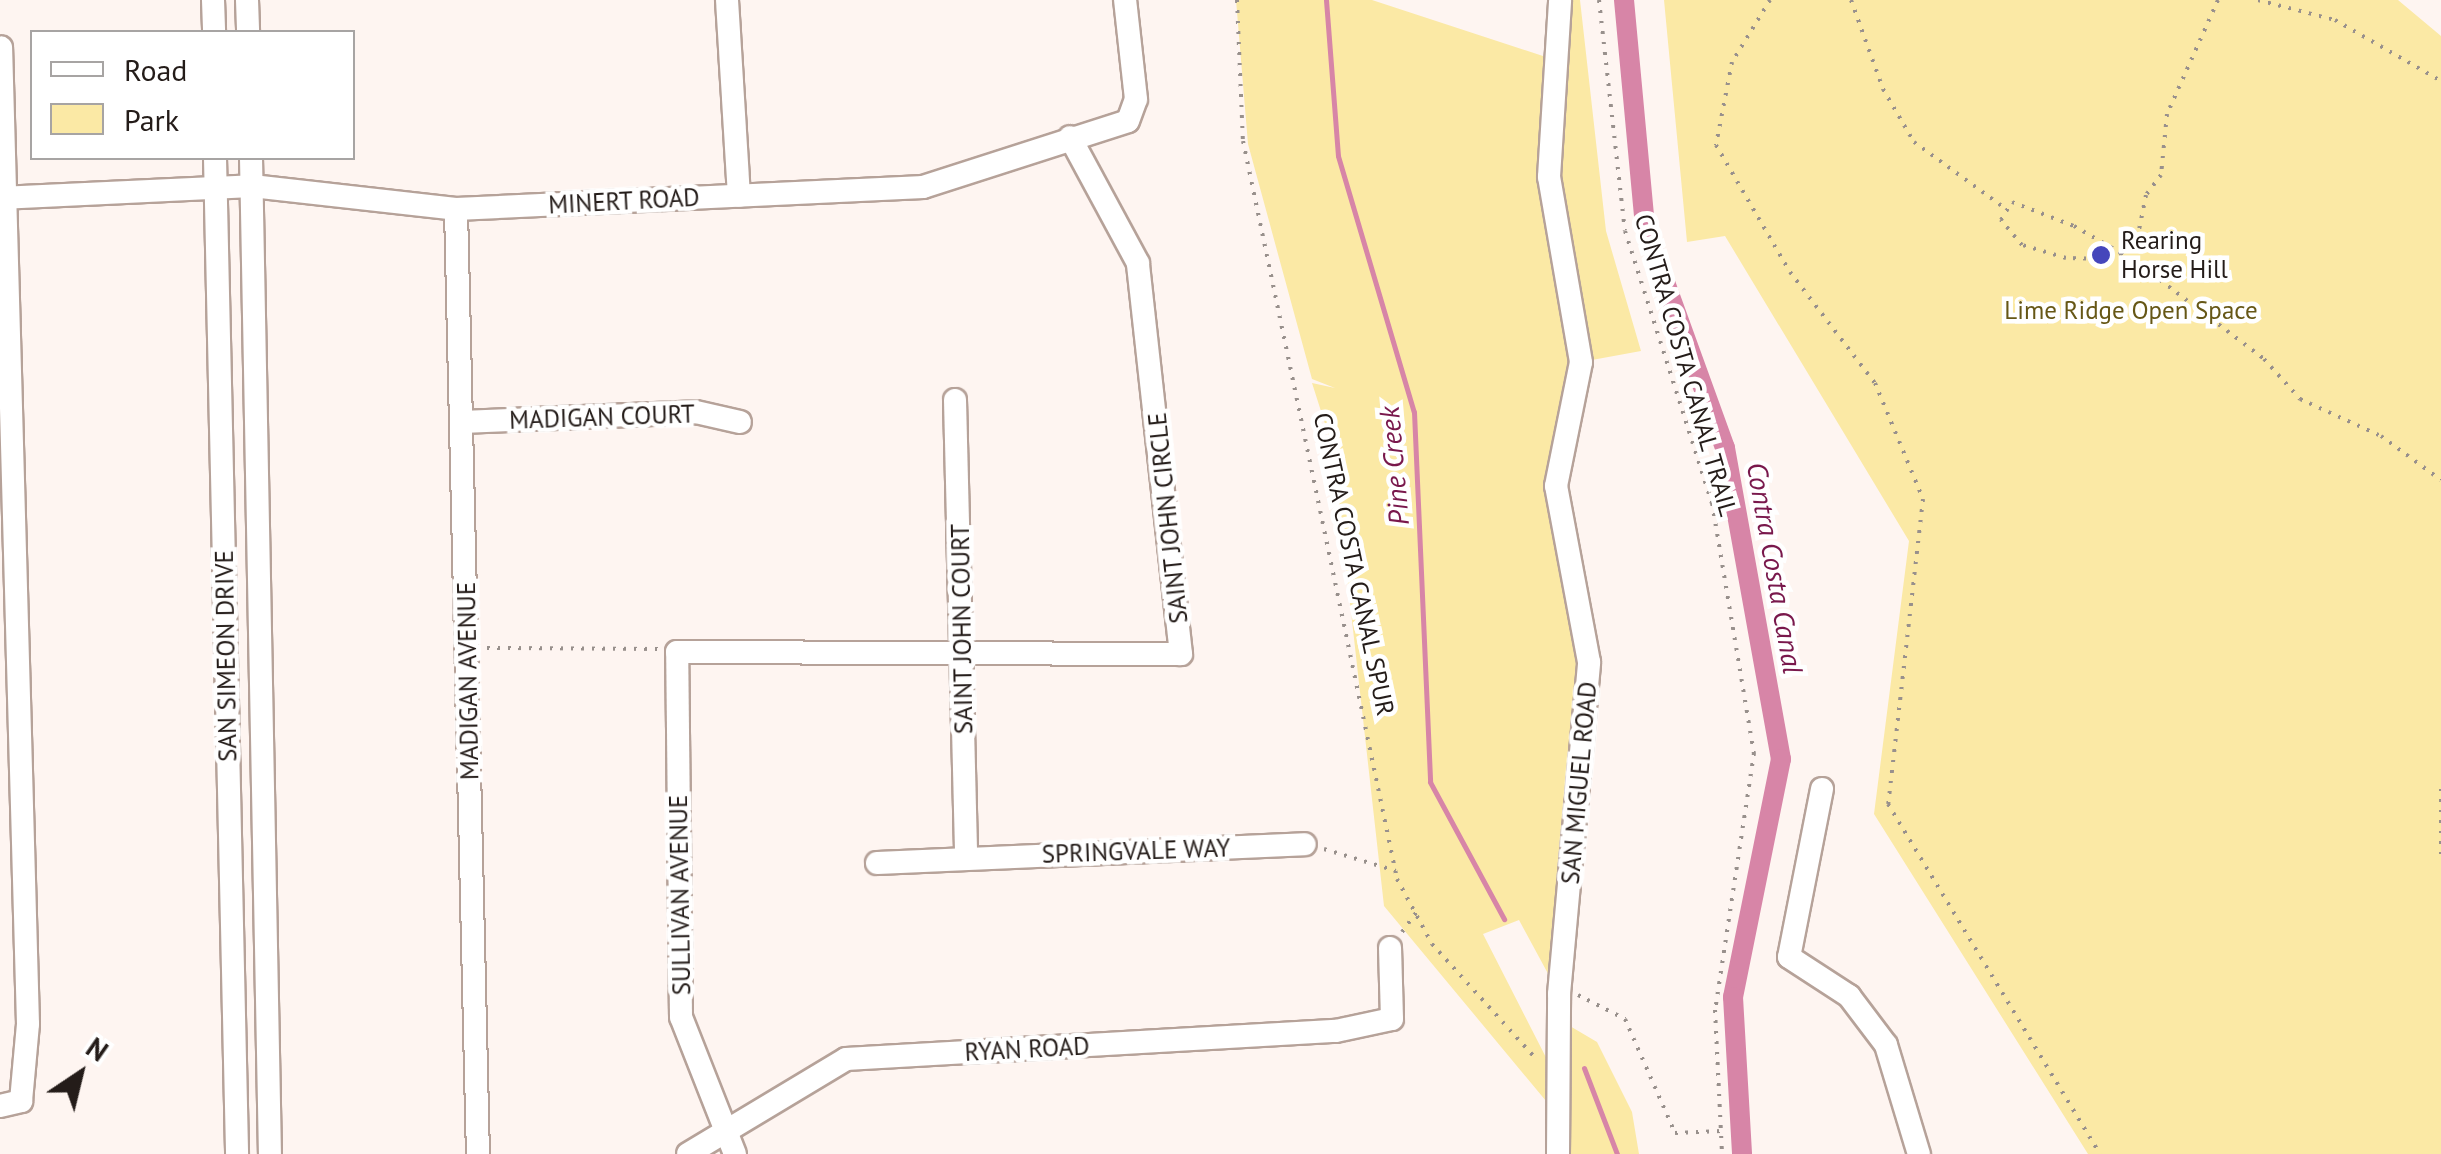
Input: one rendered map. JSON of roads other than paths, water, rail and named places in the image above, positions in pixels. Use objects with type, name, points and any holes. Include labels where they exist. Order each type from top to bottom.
[{"type":"street","points":[[214,0],[214,30]]},
{"type":"street","points":[[247,0],[248,30]]},
{"type":"street","points":[[728,0],[739,196]]},
{"type":"street","name":"SAN MIGUEL ROAD","points":[[1558,1154],[1559,994],[1588,662],[1556,486],[1581,362],[1549,177],[1560,0]]},
{"type":"street","name":"MINERT ROAD","points":[[3,198],[252,186],[456,209],[923,187],[1128,121],[1136,99],[1124,6]]},
{"type":"street","points":[[0,1106],[21,1101],[12,902],[1,47]]},
{"type":"street","name":"SAINT JOHN CIRCLE","points":[[677,652],[964,657],[1181,654],[1138,262],[1070,137]]},
{"type":"street","name":"SAN SIMEON DRIVE","points":[[215,160],[237,1154]]},
{"type":"street","name":"SAN SIMEON DRIVE","points":[[251,160],[270,1154]]},
{"type":"street","name":"MADIGAN AVENUE","points":[[456,209],[478,1154]]},
{"type":"street","name":"SAINT JOHN COURT","points":[[956,400],[966,858]]},
{"type":"street","name":"MADIGAN COURT","points":[[462,422],[696,412],[740,422]]},
{"type":"street","name":"SULLIVAN AVENUE","points":[[677,652],[681,1017],[735,1154]]},
{"type":"street","points":[[226,666],[261,664]]},
{"type":"street","points":[[1822,789],[1788,958],[1849,996],[1886,1044],[1919,1154]]},
{"type":"street","points":[[230,834],[264,832]]},
{"type":"street","name":"SPRINGVALE WAY","points":[[877,863],[1306,844]]},
{"type":"street","name":"RYAN ROAD","points":[[688,1154],[846,1059],[1336,1032],[1392,1019],[1390,948]]},
{"type":"waterway","name":"Pine Creek","points":[[1326,0],[1338,156],[1414,412],[1430,782],[1504,919]]},
{"type":"waterway","name":"Contra Costa Canal","points":[[1624,0],[1645,227],[1725,448],[1781,759],[1733,997],[1742,1154]]},
{"type":"waterway","name":"Pine Creek","points":[[1584,1068],[1617,1154]]},
{"type":"place","name":"Rearing Horse Hill","points":[[2101,255]]},
{"type":"park label","name":"Lime Ridge Open Space","points":[[2131,310]]}]
